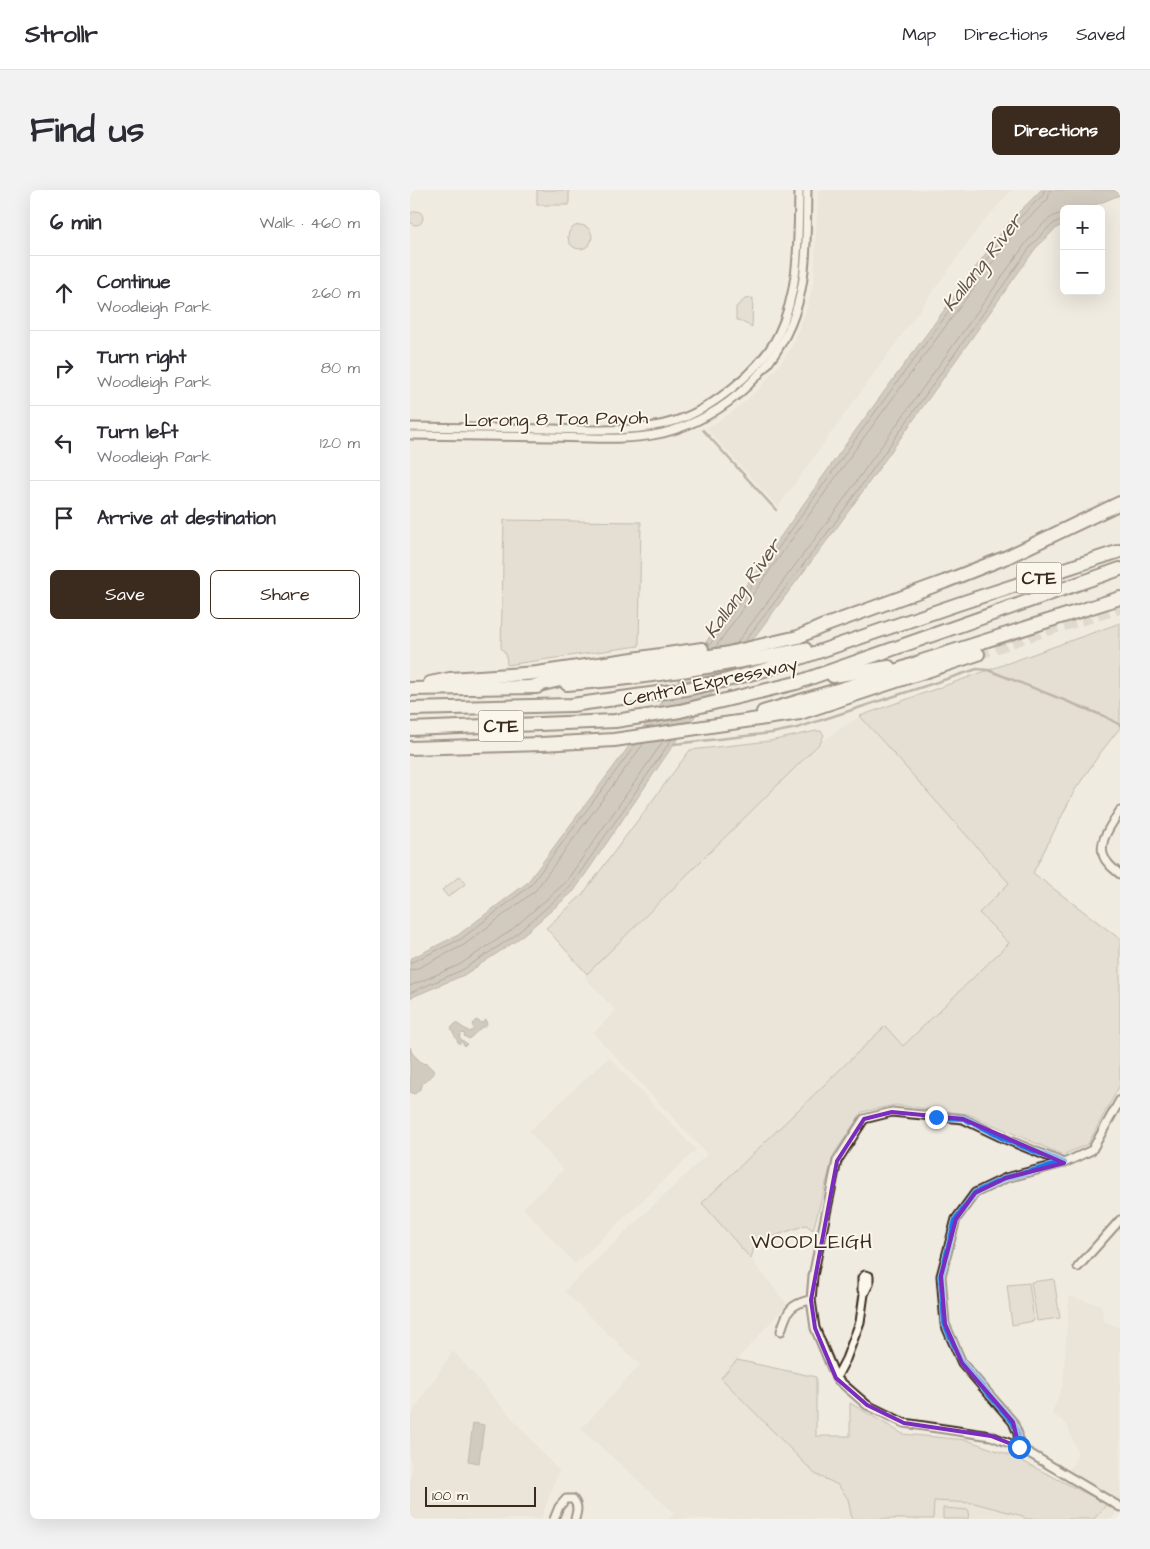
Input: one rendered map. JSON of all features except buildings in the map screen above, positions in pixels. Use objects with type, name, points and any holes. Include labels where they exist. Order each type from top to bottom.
[{"type":"highway","points":[[410,688],[524,688],[724,647],[774,640],[821,627],[944,582],[998,560],[1120,503]]},
{"type":"highway","name":"Central Expressway","points":[[410,710],[545,707],[622,699],[686,689],[768,669],[1120,551]]},
{"type":"highway","name":"Central Expressway","points":[[410,729],[615,721],[680,711],[744,697],[796,683],[1120,569]]},
{"type":"highway","points":[[720,723],[779,708],[871,680],[922,661],[1120,598]]},
{"type":"highway","points":[[410,688],[450,679],[556,670],[615,670],[760,658],[852,640]]},
{"type":"highway","points":[[410,748],[614,740],[720,723],[800,713],[978,654]]},
{"type":"highway","points":[[796,683],[922,661]]},
{"type":"street","name":"Lorong 8 Toa Payoh","points":[[410,427],[607,430],[646,427],[674,422],[701,410],[727,393],[744,377],[769,350],[778,335],[794,283],[798,247],[799,190]]},
{"type":"street","name":"Lorong 8 Toa Payoh","points":[[410,435],[574,438],[647,436],[687,425],[709,414],[744,389],[766,365],[779,347],[794,316],[804,271],[808,190]]},
{"type":"street","points":[[1120,811],[1106,834],[1102,850],[1107,862],[1120,874]]},
{"type":"street","points":[[1019,1447],[1018,1434],[1013,1422],[962,1363],[945,1324],[941,1276],[956,1219],[975,1193],[1006,1178],[1064,1163],[1092,1150],[1120,1100]]},
{"type":"street","points":[[1064,1163],[1005,1139],[964,1118],[892,1112],[864,1119],[838,1162],[823,1224],[810,1300],[815,1328],[836,1378],[868,1405],[904,1423],[991,1436],[1019,1447],[1120,1507]]},
{"type":"street","points":[[1078,1267],[1120,1220]]},
{"type":"street","points":[[836,1378],[860,1322],[864,1294]]},
{"type":"street","points":[[781,1331],[787,1312],[810,1300]]},
{"type":"street","points":[[554,1519],[559,1507],[566,1499],[573,1499],[576,1504],[578,1509],[575,1519]]},
{"type":"highlighted area","points":[[892,1112],[963,1119],[1064,1163],[1006,1178],[975,1193],[956,1219],[941,1276],[945,1324],[962,1363],[1013,1422],[1019,1447],[991,1436],[904,1423],[867,1405],[836,1378],[815,1328],[811,1300],[837,1161],[864,1119]]},
{"type":"shaded area","points":[[537,190],[569,190],[569,205],[537,205]]},
{"type":"shaded area","points":[[818,190],[1012,190],[980,226],[778,507],[706,428],[731,413],[760,388],[786,356],[794,342],[808,305],[814,278]]},
{"type":"shaded area","points":[[413,211],[419,211],[423,218],[419,225],[413,225],[409,221],[409,215]]},
{"type":"shaded area","points":[[580,225],[588,229],[592,237],[588,245],[580,249],[572,245],[568,237],[572,229]]},
{"type":"shaded area","points":[[753,298],[752,327],[736,319],[736,307],[745,299]]},
{"type":"shaded area","points":[[504,520],[641,522],[639,646],[507,665],[506,654],[501,648]]},
{"type":"shaded area","points":[[1120,623],[1120,728],[1075,790],[1033,873],[1120,939],[1120,1085],[1088,1144],[1063,1155],[968,1114],[895,1105],[862,1112],[834,1154],[813,1230],[806,1225],[755,1243],[751,1259],[702,1203],[885,1026],[903,1046],[1009,943],[979,913],[1009,883],[860,716]]},
{"type":"shaded area","points":[[860,716],[1009,883],[1009,943],[903,1046],[884,1027],[702,1203],[787,1304],[721,1378],[814,1473],[838,1485],[848,1499],[852,1519],[669,1519],[674,1513],[581,1429],[640,1365],[564,1291],[707,1154],[593,1033],[616,1011],[584,977],[821,742]]},
{"type":"shaded area","points":[[821,731],[824,735],[821,742],[587,974],[546,928],[582,895],[690,750],[770,741]]},
{"type":"shaded area","points":[[460,876],[465,882],[464,885],[448,897],[442,890]]},
{"type":"shaded area","points":[[609,1057],[696,1150],[575,1264],[523,1208],[563,1170],[529,1131]]},
{"type":"shaded area","points":[[1054,1279],[1060,1318],[1037,1321],[1031,1282]]},
{"type":"shaded area","points":[[1029,1283],[1034,1321],[1012,1325],[1007,1285]]},
{"type":"shaded area","points":[[1069,1296],[1101,1305],[1104,1321],[1120,1328],[1120,1506],[1068,1471],[1078,1455],[1067,1425],[1052,1413],[1063,1384]]},
{"type":"shaded area","points":[[453,1351],[559,1471],[541,1519],[410,1519],[412,1468],[410,1459],[410,1416]]},
{"type":"shaded area","points":[[737,1360],[816,1377],[816,1436],[850,1436],[850,1403],[903,1434],[967,1440],[1012,1456],[1107,1504],[1094,1519],[1025,1519],[1023,1516],[974,1503],[934,1501],[933,1519],[852,1519],[848,1499],[838,1485],[815,1474],[721,1378]]},
{"type":"shaded area","points":[[934,1501],[974,1503],[1023,1516],[1025,1519],[933,1519]]},
{"type":"shaded area","points":[[1107,1504],[1117,1512],[1112,1519],[1094,1519]]},
{"type":"shaded area","points":[[943,1508],[969,1510],[968,1519],[943,1519]]},
{"type":"water","name":"Kallang River","points":[[1041,190],[1120,190],[1120,195],[1095,205],[1060,205],[1060,226],[1035,249],[838,526],[674,744],[574,891],[516,941],[464,975],[410,998],[410,959],[458,935],[527,883],[694,659],[853,434],[1009,222]]},
{"type":"water","points":[[476,1020],[482,1023],[486,1020],[487,1025],[469,1039],[462,1033],[459,1037],[467,1044],[465,1046],[461,1041],[459,1044],[451,1028],[456,1023],[470,1032],[474,1029],[472,1024]]},
{"type":"water","points":[[410,1047],[412,1053],[422,1063],[427,1064],[434,1071],[434,1074],[422,1084],[422,1087],[415,1094],[410,1092]]},
{"type":"water","points":[[473,1423],[484,1425],[479,1463],[468,1461]]},
{"type":"waterway","points":[[703,430],[776,510]]},
{"type":"waterway","points":[[674,744],[772,733],[797,728],[977,669],[988,670],[1104,716],[1120,725]]},
{"type":"tunnel","points":[[978,654],[1025,637],[1120,608]]},
{"type":"district","name":"WOODLEIGH","points":[[812,1241]]},
{"type":"route","points":[[936,1117],[964,1118],[1005,1139],[1064,1163],[1006,1178],[975,1193],[956,1219],[941,1276],[945,1324],[962,1363],[1013,1422],[1018,1434],[1019,1447]]}]
